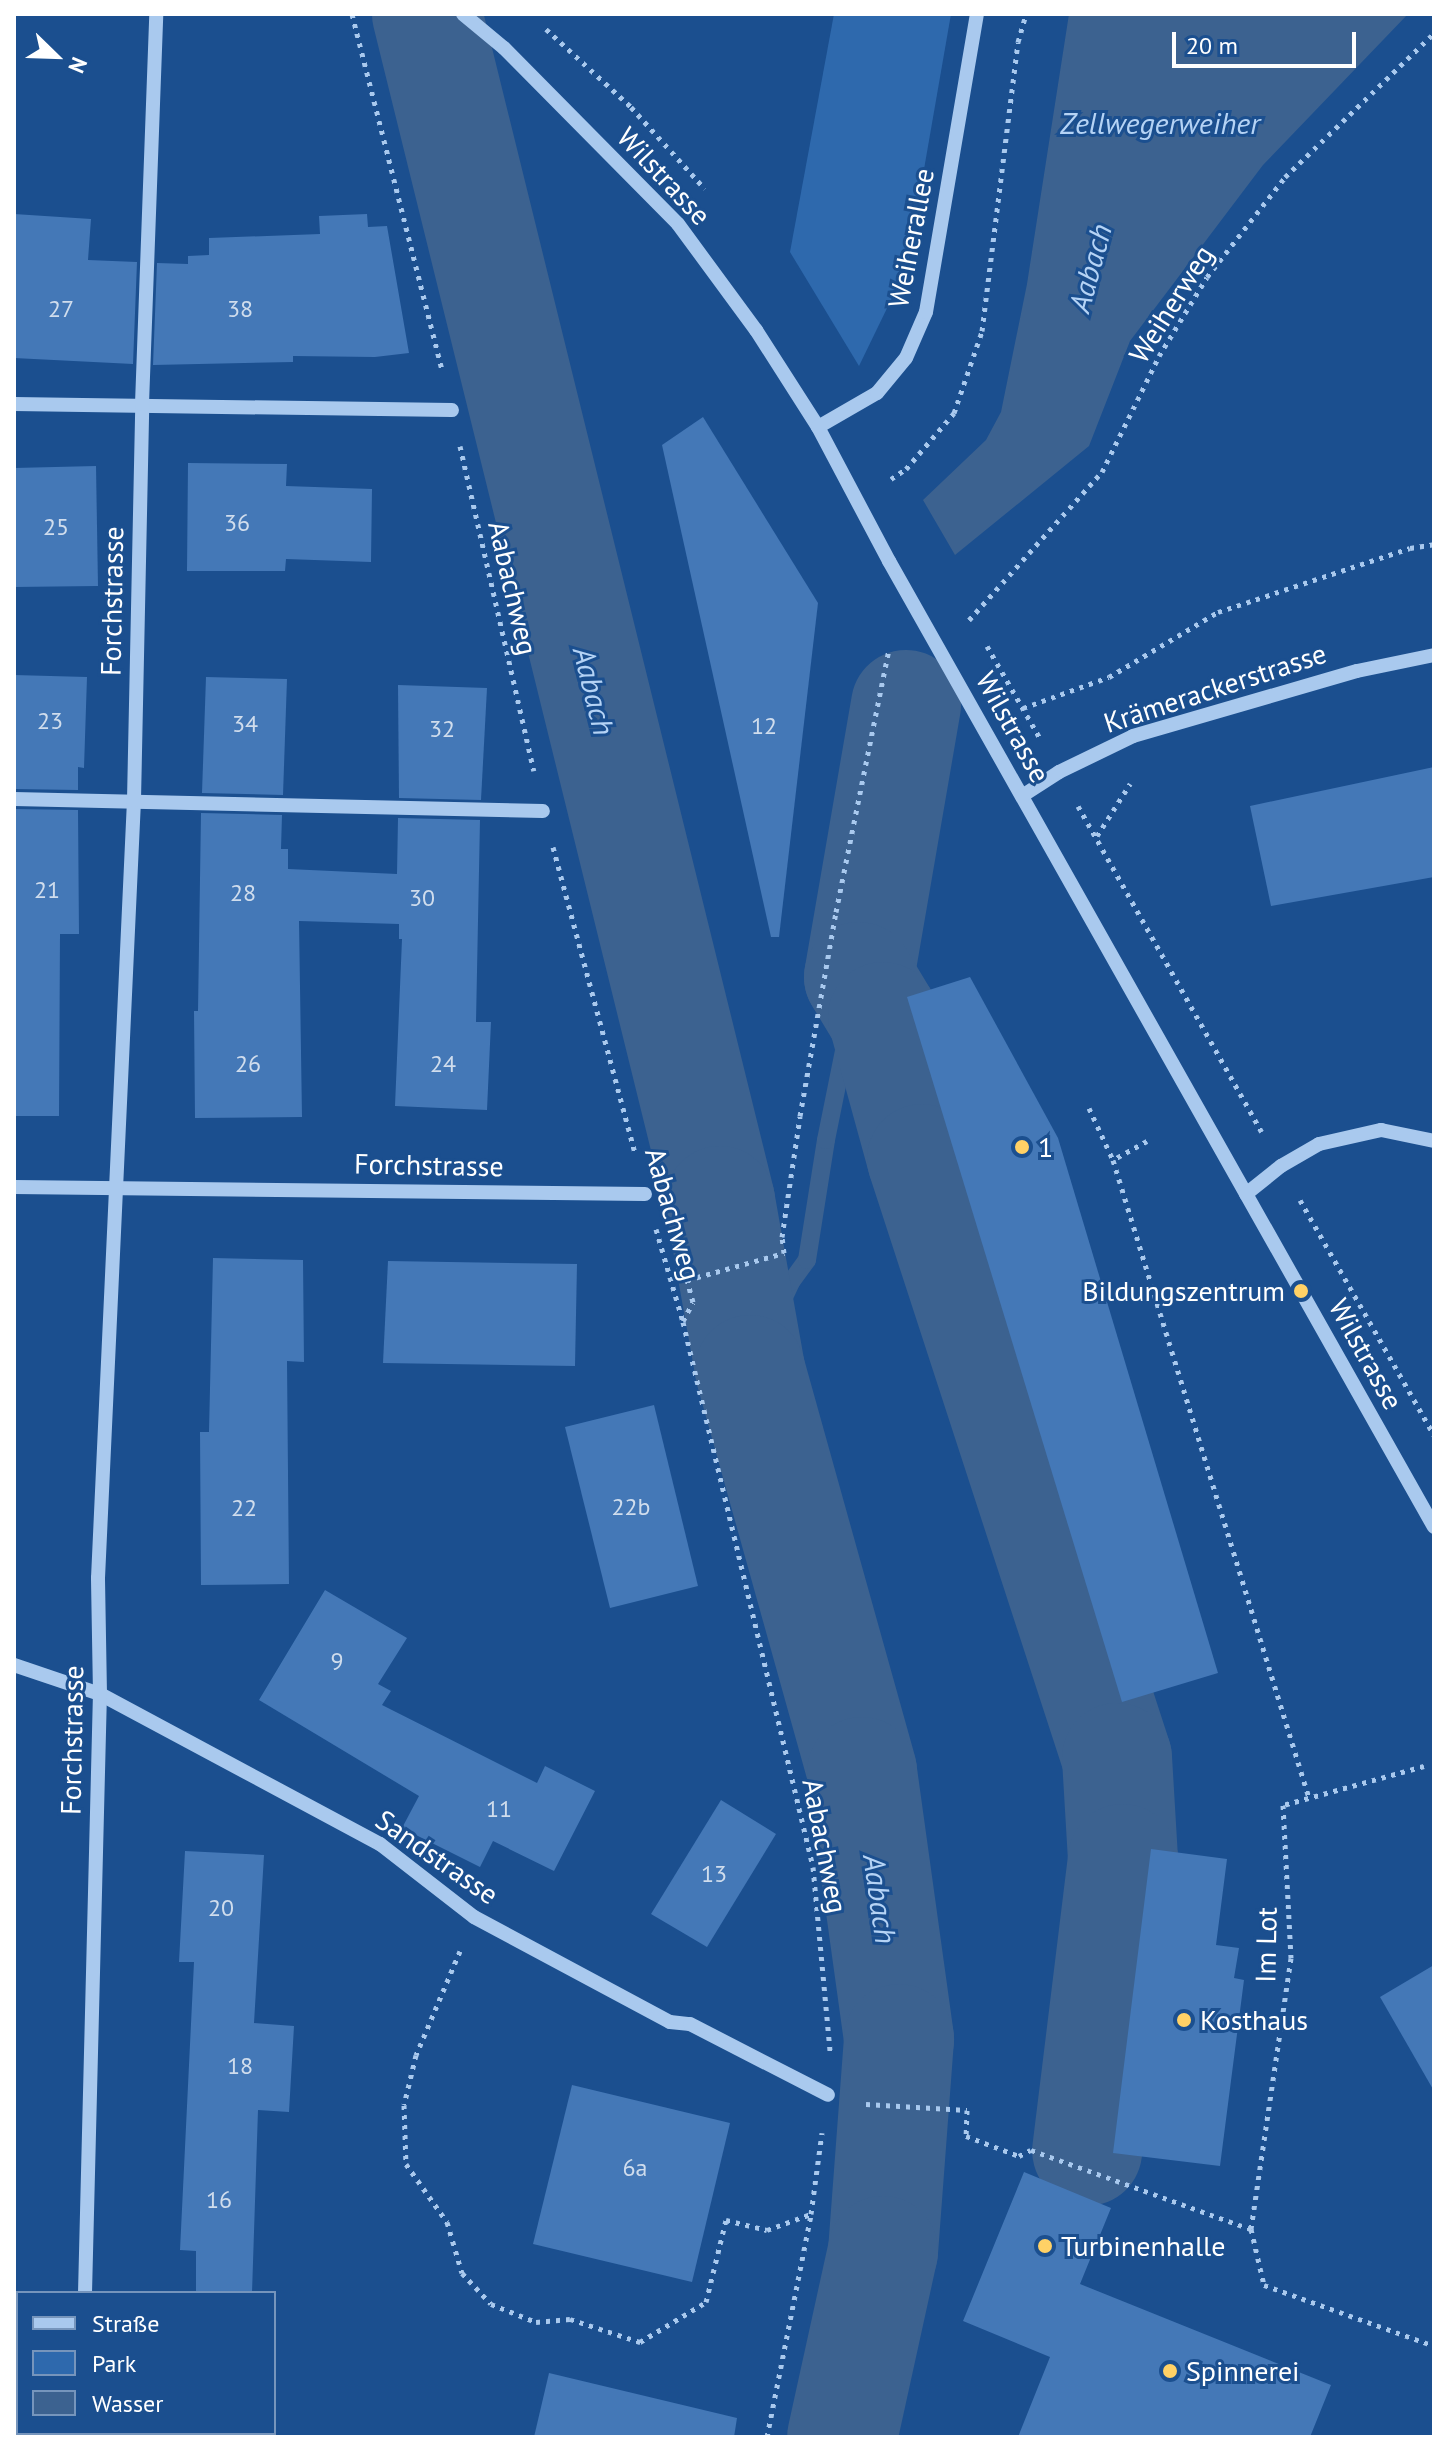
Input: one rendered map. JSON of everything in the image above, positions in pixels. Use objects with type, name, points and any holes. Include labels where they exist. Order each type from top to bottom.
[{"type":"street","name":"Forchstrasse","points":[[85,2291],[100,1694],[98,1578],[134,800],[142,404],[156,14]]},
{"type":"street","name":"Wilstrasse","points":[[463,14],[504,48],[678,224],[756,330],[818,427],[889,561],[1434,1527]]},
{"type":"street","name":"Weiherallee","points":[[818,427],[877,393],[906,358],[926,312],[977,14]]},
{"type":"street","points":[[14,404],[452,410]]},
{"type":"street","name":"Krämerackerstrasse","points":[[1022,796],[1059,772],[1133,736],[1357,671],[1434,655]]},
{"type":"street","points":[[14,799],[543,811]]},
{"type":"street","points":[[1246,1194],[1281,1166],[1319,1144],[1381,1130],[1434,1141]]},
{"type":"street","name":"Forchstrasse","points":[[14,1187],[645,1194]]},
{"type":"street","name":"Sandstrasse","points":[[14,1665],[100,1694],[380,1844],[474,1917],[670,2022],[690,2024],[828,2095]]},
{"type":"path","name":"Aabachweg","points":[[352,14],[452,410],[543,811],[645,1194],[683,1322],[813,1867],[829,2012],[828,2095],[811,2214],[767,2437]]},
{"type":"path","points":[[891,479],[906,469],[954,413],[982,331],[1018,42],[1026,14]]},
{"type":"path","name":"Weiherweg","points":[[970,618],[1102,472],[1159,356],[1207,277],[1285,177],[1434,33]]},
{"type":"path","points":[[1023,708],[1109,677],[1218,612],[1410,548],[1434,544]]},
{"type":"path","points":[[683,1322],[693,1302],[687,1280],[784,1253],[782,1237],[797,1132],[836,912],[889,648]]},
{"type":"path","points":[[1089,1108],[1113,1160],[1309,1798]]},
{"type":"path","points":[[1113,1160],[1147,1141]]},
{"type":"path","name":"Im Lot","points":[[1424,1766],[1283,1805],[1291,1958],[1251,2229],[1264,2285],[1434,2346]]},
{"type":"path","points":[[474,1917],[416,2055],[404,2105],[406,2164],[447,2222],[462,2273],[491,2304],[536,2322],[570,2319],[640,2342],[706,2302],[726,2220],[767,2230],[811,2214]]},
{"type":"path","points":[[859,2104],[967,2110],[966,2136],[1019,2156],[1031,2150],[1251,2229]]},
{"type":"green space","points":[[834,14],[951,14],[907,267],[859,366],[790,252]]},
{"type":"water","name":"Zellwegerweiher","points":[[1069,14],[1408,14],[1263,165],[1130,341],[1089,446],[955,555],[923,500],[986,440],[1001,412],[1027,284]]},
{"type":"building","points":[[14,214],[91,219],[88,260],[137,262],[133,364],[14,358]]},
{"type":"building","points":[[367,214],[368,227],[387,226],[409,353],[375,357],[293,356],[293,362],[153,365],[157,263],[188,264],[188,256],[209,255],[209,238],[320,234],[319,216]]},
{"type":"building","points":[[703,417],[818,603],[779,937],[771,937],[662,445]]},
{"type":"building","points":[[188,463],[287,464],[286,486],[372,489],[371,562],[286,559],[285,571],[187,571]]},
{"type":"building","points":[[96,466],[98,586],[14,587],[14,468]]},
{"type":"building","points":[[14,675],[87,677],[84,768],[78,767],[78,790],[14,789]]},
{"type":"building","points":[[206,677],[287,679],[283,795],[202,793]]},
{"type":"building","points":[[398,685],[487,688],[481,800],[399,798]]},
{"type":"building","points":[[1434,767],[1434,877],[1271,906],[1250,806]]},
{"type":"building","points":[[14,809],[78,810],[79,934],[60,934],[59,1116],[14,1116]]},
{"type":"building","points":[[201,813],[282,815],[281,849],[288,849],[288,869],[397,874],[398,818],[480,820],[476,1022],[491,1022],[487,1110],[395,1106],[402,939],[399,939],[399,924],[299,921],[302,1117],[195,1118],[194,1011],[198,1011]]},
{"type":"building","points":[[970,977],[1058,1138],[1218,1673],[1122,1702],[907,997]]},
{"type":"building","points":[[213,1258],[303,1260],[304,1362],[287,1361],[289,1584],[201,1585],[200,1432],[209,1432]]},
{"type":"building","points":[[388,1261],[577,1264],[575,1366],[383,1363]]},
{"type":"building","points":[[654,1405],[698,1586],[610,1608],[565,1427]]},
{"type":"building","points":[[325,1590],[407,1638],[378,1684],[391,1691],[382,1705],[537,1783],[545,1766],[595,1791],[554,1871],[493,1841],[480,1867],[402,1828],[419,1796],[259,1700]]},
{"type":"building","points":[[721,1800],[776,1834],[707,1947],[651,1914]]},
{"type":"building","name":"Kosthaus","points":[[1151,1849],[1227,1859],[1216,1945],[1239,1948],[1234,1978],[1244,1980],[1220,2166],[1113,2153]]},
{"type":"building","points":[[185,1851],[264,1855],[254,2023],[294,2026],[289,2112],[258,2110],[252,2291],[196,2291],[196,2251],[180,2250],[194,1962],[179,1962]]},
{"type":"building","points":[[1434,1965],[1434,2091],[1380,1997]]},
{"type":"building","points":[[572,2085],[730,2123],[692,2282],[533,2244]]},
{"type":"building","name":"Spinnerei","points":[[1024,2172],[1111,2208],[1080,2284],[1331,2385],[1310,2437],[1018,2437],[1050,2357],[963,2321]]},
{"type":"building","points":[[549,2373],[737,2418],[734,2437],[534,2437]]},
{"type":"waterway","name":"Aabach","points":[[427,14],[720,1201],[750,1370],[862,1772],[899,2039],[883,2251],[842,2437]]},
{"type":"waterway","points":[[906,705],[859,977],[883,1017],[922,1159],[1117,1758],[1123,1859],[1087,2151]]},
{"type":"waterway","name":"Aabach","points":[[750,1370],[791,1282],[807,1260],[826,1140],[859,977]]},
{"type":"place","name":"1","points":[[1022,1147]]},
{"type":"place","name":"Bildungszentrum","points":[[1301,1291]]},
{"type":"place","name":"Kosthaus","points":[[1184,2020]]},
{"type":"place","name":"Turbinenhalle","points":[[1045,2246]]},
{"type":"place","name":"Spinnerei","points":[[1170,2371]]}]
